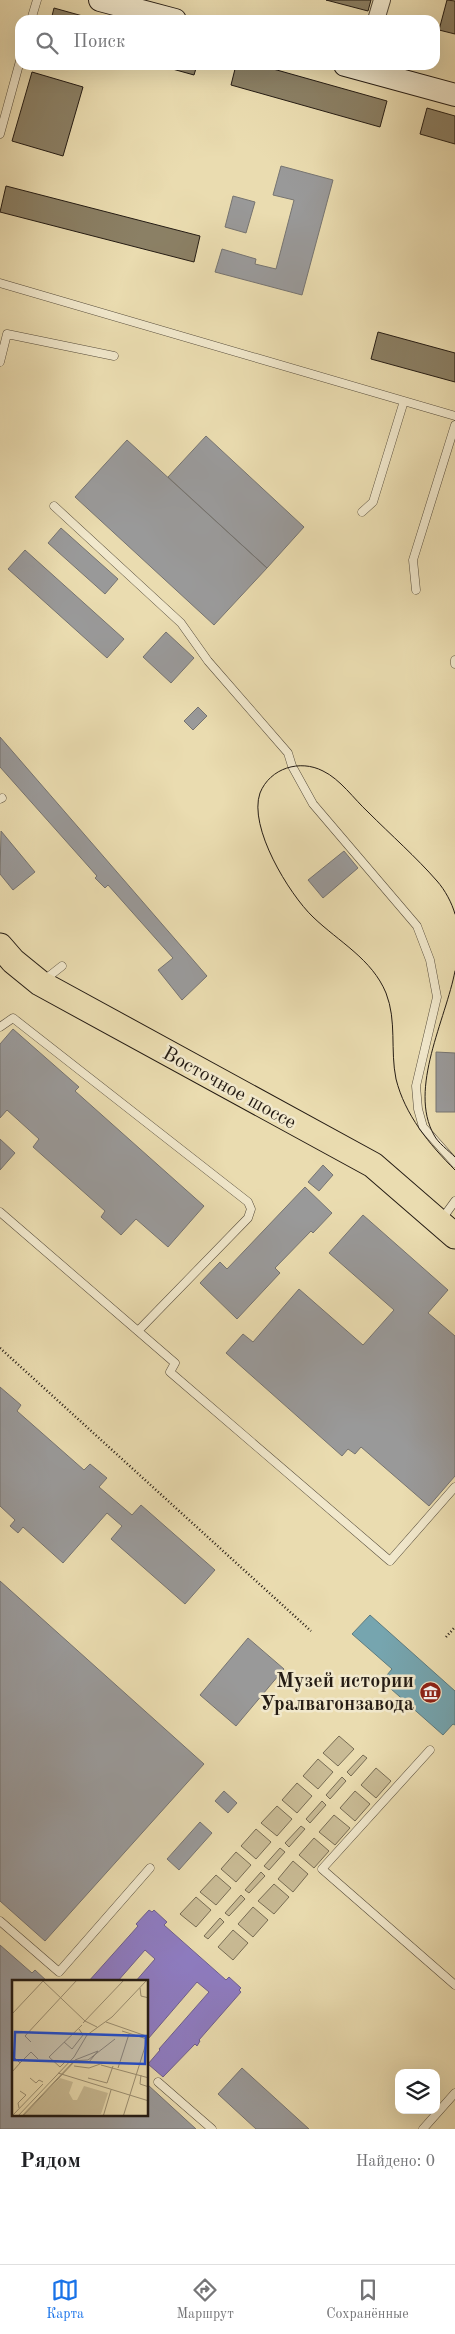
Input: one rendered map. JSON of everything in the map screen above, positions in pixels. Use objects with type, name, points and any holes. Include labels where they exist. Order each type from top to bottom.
[{"type":"main road","name":"Восточное шоссе","points":[[0,946],[13,961],[40,984],[373,1164],[447,1229]]},
{"type":"street","points":[[100,0],[157,15]]},
{"type":"street","points":[[378,15],[382,0]]},
{"type":"street","points":[[370,70],[455,95]]},
{"type":"lane","points":[[32,15],[37,0]]},
{"type":"lane","points":[[0,134],[18,70]]},
{"type":"lane","points":[[0,284],[455,416]]},
{"type":"lane","points":[[0,362],[7,334],[114,356]]},
{"type":"lane","points":[[362,512],[373,502],[404,401]]},
{"type":"lane","points":[[416,590],[413,560],[455,425]]},
{"type":"lane","points":[[54,506],[181,623],[208,662],[288,753],[292,766],[313,804],[417,926],[430,960],[437,997],[416,1086],[418,1109],[423,1127],[455,1163]]},
{"type":"lane","points":[[40,984],[62,966]]},
{"type":"lane","points":[[0,1027],[13,1018],[248,1202],[251,1209],[248,1218],[138,1331]]},
{"type":"lane","points":[[447,1229],[455,1200]]},
{"type":"lane","points":[[0,1212],[175,1363],[170,1372],[390,1561],[455,1487]]},
{"type":"lane","points":[[430,1750],[322,1869],[455,1985]]},
{"type":"lane","points":[[0,1922],[59,1972],[150,1868]]},
{"type":"lane","points":[[158,2082],[212,2129]]},
{"type":"lane","points":[[423,2129],[455,2093]]},
{"type":"path","points":[[0,1348],[311,1631]]},
{"type":"path","points":[[446,1637],[455,1627]]},
{"type":"shaded area","points":[[339,1736],[354,1749],[338,1766],[323,1753]]},
{"type":"shaded area","points":[[363,1755],[367,1758],[351,1776],[347,1772]]},
{"type":"shaded area","points":[[318,1759],[333,1772],[318,1789],[303,1776]]},
{"type":"shaded area","points":[[376,1768],[391,1781],[376,1798],[361,1785]]},
{"type":"shaded area","points":[[342,1777],[346,1781],[330,1799],[326,1795]]},
{"type":"shaded area","points":[[297,1783],[312,1796],[297,1813],[282,1800]]},
{"type":"shaded area","points":[[355,1791],[370,1804],[355,1821],[340,1808]]},
{"type":"shaded area","points":[[322,1801],[326,1805],[310,1823],[306,1819]]},
{"type":"shaded area","points":[[277,1806],[292,1819],[277,1836],[261,1823]]},
{"type":"shaded area","points":[[334,1815],[350,1828],[335,1845],[319,1832]]},
{"type":"shaded area","points":[[301,1826],[305,1829],[289,1847],[285,1843]]},
{"type":"shaded area","points":[[256,1829],[271,1842],[256,1859],[241,1846]]},
{"type":"shaded area","points":[[314,1838],[329,1851],[314,1868],[299,1855]]},
{"type":"shaded area","points":[[280,1848],[285,1852],[269,1870],[264,1866]]},
{"type":"shaded area","points":[[236,1852],[251,1865],[236,1882],[221,1869]]},
{"type":"shaded area","points":[[293,1861],[308,1874],[293,1892],[278,1879]]},
{"type":"shaded area","points":[[261,1872],[265,1876],[249,1893],[245,1890]]},
{"type":"shaded area","points":[[216,1875],[231,1888],[216,1905],[200,1892]]},
{"type":"shaded area","points":[[274,1884],[289,1897],[274,1914],[258,1901]]},
{"type":"shaded area","points":[[241,1895],[245,1899],[229,1916],[225,1913]]},
{"type":"shaded area","points":[[196,1897],[211,1910],[196,1927],[180,1914]]},
{"type":"shaded area","points":[[253,1907],[268,1920],[253,1937],[238,1924]]},
{"type":"shaded area","points":[[220,1918],[224,1922],[208,1939],[204,1936]]},
{"type":"shaded area","points":[[233,1930],[248,1943],[233,1960],[218,1947]]},
{"type":"building: Офисы","points":[[149,1910],[152,1912],[154,1910],[167,1922],[164,1925],[226,1980],[229,1977],[241,1988],[239,1990],[241,1992],[199,2040],[197,2046],[195,2044],[163,2077],[149,2063],[209,1992],[197,1982],[149,2038],[149,1980],[137,1980],[155,1959],[145,1950],[119,1980],[90,1980],[138,1926],[136,1924]]},
{"type":"building: Учреждения","points":[[370,1615],[455,1691],[455,1725],[453,1724],[443,1735],[382,1681],[392,1669],[352,1634]]},
{"type":"building: Промзона","points":[[281,166],[333,180],[302,295],[215,272],[222,249],[256,259],[255,264],[276,269],[294,200],[273,195]]},
{"type":"building: Промзона","points":[[233,196],[255,202],[246,233],[225,227]]},
{"type":"building: Промзона","points":[[206,436],[304,527],[267,568],[168,477]]},
{"type":"building: Промзона","points":[[127,440],[267,568],[214,625],[75,497]]},
{"type":"building: Промзона","points":[[61,528],[118,579],[105,594],[48,543]]},
{"type":"building: Промзона","points":[[25,550],[124,639],[107,658],[8,569]]},
{"type":"building: Промзона","points":[[166,632],[194,658],[171,683],[143,657]]},
{"type":"building: Промзона","points":[[198,707],[207,716],[193,730],[184,721]]},
{"type":"building: Промзона","points":[[0,737],[207,976],[182,1000],[158,970],[173,958],[108,885],[105,888],[95,878],[97,876],[0,767]]},
{"type":"building: Промзона","points":[[1,831],[35,872],[13,890],[0,874]]},
{"type":"building: Промзона","points":[[344,851],[358,868],[323,898],[308,880]]},
{"type":"building: Промзона","points":[[13,1029],[79,1087],[75,1091],[204,1206],[168,1247],[136,1219],[121,1235],[101,1217],[105,1211],[33,1147],[39,1139],[7,1110],[0,1118],[0,1044]]},
{"type":"building: Промзона","points":[[436,1052],[455,1053],[455,1112],[436,1112]]},
{"type":"building: Промзона","points":[[0,1139],[15,1153],[0,1170]]},
{"type":"building: Промзона","points":[[323,1165],[333,1175],[319,1191],[308,1182]]},
{"type":"building: Промзона","points":[[305,1187],[332,1213],[313,1233],[311,1231],[275,1268],[280,1273],[237,1319],[200,1283],[220,1262],[227,1269]]},
{"type":"building: Промзона","points":[[363,1215],[448,1290],[428,1313],[455,1336],[455,1476],[429,1506],[361,1447],[355,1454],[348,1449],[342,1456],[226,1353],[243,1334],[253,1342],[299,1289],[363,1345],[394,1310],[329,1253]]},
{"type":"building: Промзона","points":[[0,1387],[21,1405],[17,1411],[84,1470],[90,1464],[107,1478],[99,1487],[132,1515],[141,1505],[215,1570],[185,1604],[111,1539],[122,1526],[107,1513],[63,1563],[23,1527],[18,1533],[10,1526],[15,1520],[0,1506]]},
{"type":"building: Промзона","points":[[0,1581],[204,1764],[45,1941],[0,1901]]},
{"type":"building: Промзона","points":[[248,1638],[284,1669],[236,1726],[200,1695]]},
{"type":"building: Промзона","points":[[224,1791],[237,1803],[228,1813],[215,1801]]},
{"type":"building: Промзона","points":[[200,1822],[212,1833],[179,1870],[167,1859]]},
{"type":"building: Промзона","points":[[0,1945],[32,1973],[35,1970],[46,1980],[12,1980],[12,2116],[149,2116],[149,2086],[196,2129],[0,2129]]},
{"type":"building: Промзона","points":[[242,2068],[309,2129],[256,2129],[218,2094]]},
{"type":"building: Прочее","points":[[326,0],[371,0],[368,11]]},
{"type":"building: Прочее","points":[[447,0],[455,1],[455,34],[440,30]]},
{"type":"building: Прочее","points":[[54,8],[79,15],[52,15]]},
{"type":"building: Прочее","points":[[176,70],[196,70],[194,75]]},
{"type":"building: Прочее","points":[[235,70],[277,70],[387,101],[380,127],[231,85]]},
{"type":"building: Прочее","points":[[32,72],[83,87],[63,156],[12,141]]},
{"type":"building: Прочее","points":[[427,108],[455,116],[455,144],[420,134]]},
{"type":"building: Прочее","points":[[6,186],[200,236],[194,262],[0,212]]},
{"type":"building: Прочее","points":[[378,332],[455,353],[455,382],[371,359]]},
{"type":"tram line","points":[[455,914],[443,888],[421,863],[341,784],[329,775],[314,767],[296,766],[278,772],[265,784],[260,793],[258,807],[265,841],[273,859],[303,906],[364,961],[380,981],[389,1004],[394,1068],[405,1105],[427,1139],[455,1170]]},
{"type":"tram line","points":[[455,971],[431,1054],[425,1097],[427,1117],[434,1135],[455,1157]]},
{"type":"place","name":"Музей истории Уралвагонзавода","points":[[430,1692]]}]
